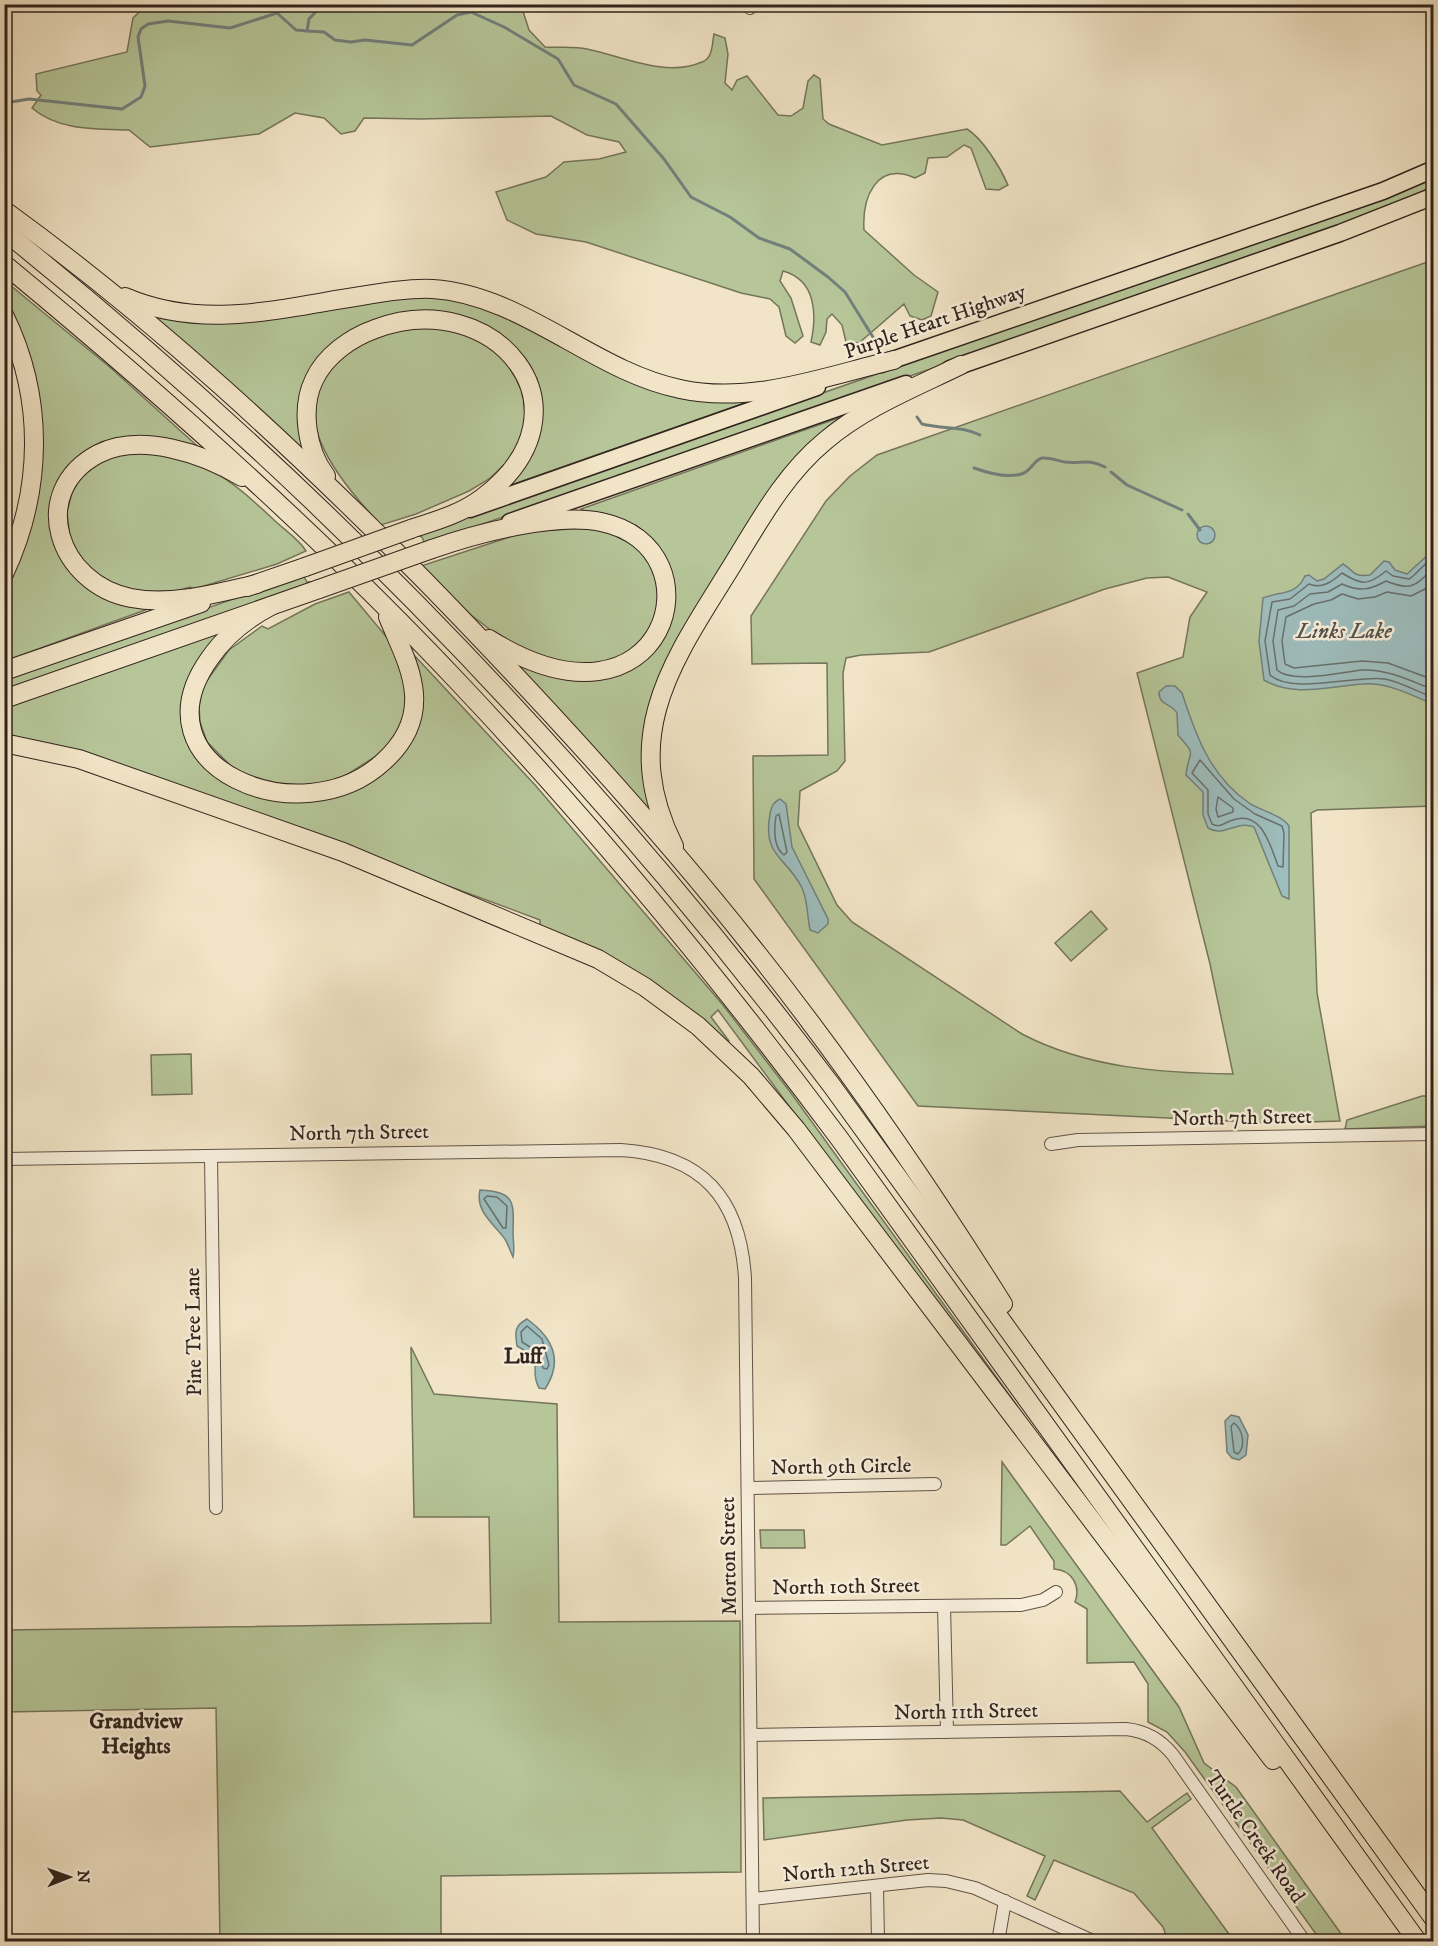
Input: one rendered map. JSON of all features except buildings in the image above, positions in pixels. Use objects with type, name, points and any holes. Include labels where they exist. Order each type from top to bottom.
[{"type":"highway","points":[[4,210],[89,275],[229,393],[345,501],[463,620],[591,758],[748,941],[862,1093],[945,1214],[1102,1460]]},
{"type":"highway","points":[[4,231],[127,332],[278,467],[456,642],[583,780],[669,879],[792,1033],[1434,1919]]},
{"type":"highway","points":[[4,264],[156,391],[285,509],[458,682],[585,821],[700,958],[778,1056],[1418,1941]]},
{"type":"highway","points":[[89,275],[141,304],[184,315],[247,313],[399,290],[457,292],[496,305],[639,376],[670,387],[702,393],[742,393],[775,388],[894,360]]},
{"type":"highway","points":[[4,315],[26,372],[34,424],[35,455],[26,515],[4,574]]},
{"type":"highway","points":[[4,671],[450,516],[480,500],[504,478],[529,437],[535,412],[534,398],[526,375],[509,353],[479,333],[447,322],[417,320],[383,326],[353,339],[327,360],[308,395],[309,435],[322,470],[345,501]]},
{"type":"highway","points":[[683,864],[662,817],[651,759],[654,719],[659,696],[677,656],[772,501],[806,459],[824,442],[868,411],[960,365]]},
{"type":"highway","points":[[257,584],[166,600],[131,598],[102,589],[81,574],[63,545],[59,520],[64,494],[73,476],[90,460],[111,449],[134,445],[173,450],[216,464],[255,485],[285,509]]},
{"type":"highway","points":[[4,699],[476,534],[568,521],[592,520],[618,527],[639,540],[659,565],[666,590],[665,613],[652,641],[636,658],[616,669],[594,673],[559,669],[522,658],[463,620]]},
{"type":"highway","points":[[271,606],[232,632],[204,667],[192,696],[191,721],[200,747],[215,766],[228,776],[261,790],[294,795],[330,790],[366,775],[392,754],[409,729],[414,708],[412,677],[385,610]]},
{"type":"highway","points":[[4,742],[79,759],[343,852],[477,906],[619,971],[672,1005],[698,1026],[751,1076],[796,1129],[1242,1723],[1390,1903]]},
{"type":"main road","name":"Purple Heart Highway","points":[[450,516],[1361,199],[1434,169]]},
{"type":"main road","points":[[476,534],[1340,233],[1434,196]]},
{"type":"street","name":"North 7th Street","points":[[1052,1144],[1088,1140],[1434,1134]]},
{"type":"street","name":"North 7th Street","points":[[4,1159],[621,1150],[664,1155],[681,1163],[705,1181]]},
{"type":"street","name":"Pine Tree Lane","points":[[211,1156],[216,1508]]},
{"type":"street","name":"Morton Street","points":[[705,1181],[731,1212],[743,1252],[750,1608],[753,1941]]},
{"type":"street","name":"North 9th Circle","points":[[748,1488],[935,1484]]},
{"type":"street","name":"North 10th Street","points":[[750,1608],[1031,1604],[1056,1592]]},
{"type":"street","points":[[944,1606],[946,1732]]},
{"type":"street","name":"North 11th Street","points":[[751,1735],[1126,1729],[1153,1737],[1173,1755]]},
{"type":"street","name":"Turtle Creek Road","points":[[1173,1755],[1305,1941]]},
{"type":"street","name":"North 12th Street","points":[[753,1899],[946,1881],[975,1888],[1095,1941]]},
{"type":"street","points":[[877,1886],[878,1941]]},
{"type":"street","points":[[998,1941],[1005,1901]]},
{"type":"green space","points":[[147,5],[521,5],[529,30],[545,47],[582,48],[659,67],[688,66],[706,60],[711,50],[714,34],[725,38],[728,54],[725,83],[732,90],[737,80],[747,76],[778,115],[791,116],[803,108],[808,81],[814,75],[820,79],[823,119],[829,124],[882,145],[967,129],[979,139],[990,154],[1008,185],[999,190],[986,189],[971,148],[964,145],[947,157],[928,158],[925,173],[915,178],[902,174],[890,174],[881,179],[869,195],[864,230],[914,275],[938,292],[931,316],[922,320],[910,316],[904,304],[859,343],[846,342],[842,325],[832,314],[827,319],[826,332],[820,345],[811,342],[814,320],[812,299],[802,282],[794,275],[783,271],[780,281],[791,298],[803,336],[795,343],[786,336],[779,307],[770,299],[741,293],[586,242],[536,234],[507,220],[496,192],[546,177],[564,162],[599,159],[626,152],[619,142],[587,135],[551,116],[364,118],[355,131],[341,134],[324,118],[295,113],[259,134],[150,147],[129,130],[91,129],[66,125],[43,116],[32,108],[41,95],[37,91],[36,74],[127,52],[133,18]]},
{"type":"green space","points":[[1433,176],[1433,186],[1375,215],[425,544],[422,537],[415,535],[1385,197]]},
{"type":"green space","points":[[1433,260],[1433,806],[1317,810],[1311,813],[1317,993],[1340,1121],[1273,1123],[918,1106],[754,879],[753,756],[828,755],[827,663],[752,664],[751,616],[826,501],[850,476],[877,455]],"holes":[[[1168,577],[1207,592],[1190,617],[1183,657],[1137,673],[1210,964],[1233,1074],[1179,1072],[1125,1066],[1098,1061],[1047,1045],[1022,1034],[852,922],[837,905],[798,825],[800,791],[837,771],[845,761],[843,673],[846,658],[861,655],[929,652],[1105,589],[1147,578]]]},
{"type":"green space","points":[[4,280],[112,369],[205,453],[119,442],[61,490],[64,560],[148,609],[5,661],[5,582],[39,459],[5,308]]},
{"type":"green space","points":[[399,293],[456,295],[637,379],[759,398],[491,492],[541,424],[542,402],[536,379],[510,345],[410,314],[312,373],[310,457],[134,303],[172,313]]},
{"type":"green space","points":[[420,325],[471,334],[512,363],[530,400],[521,441],[506,463],[489,479],[469,491],[416,514],[381,525],[348,487],[321,443],[314,419],[315,397],[324,375],[361,342],[377,335]]},
{"type":"green space","points":[[858,411],[802,459],[657,700],[658,823],[510,659],[511,657],[567,676],[584,678],[617,673],[652,651],[662,560],[581,509]]},
{"type":"green space","points":[[139,450],[181,459],[213,471],[241,491],[295,538],[306,551],[277,564],[194,589],[190,587],[177,591],[132,592],[99,580],[71,545],[67,512],[72,493],[80,478],[96,462]]},
{"type":"green space","points":[[602,527],[646,553],[661,591],[656,626],[618,662],[563,666],[510,645],[471,615],[421,566],[525,532]]},
{"type":"green space","points":[[303,575],[307,582],[313,582],[5,693],[4,678]]},
{"type":"green space","points":[[349,592],[394,646],[411,702],[395,744],[337,781],[285,788],[235,770],[207,742],[200,722],[199,706],[203,686],[229,650],[262,626],[268,629],[315,604]]},
{"type":"green space","points":[[236,627],[197,671],[196,747],[282,800],[402,754],[413,654],[536,786],[723,1005],[791,1093],[1101,1522],[1098,1524],[718,1010],[711,1017],[729,1041],[726,1044],[540,926],[540,920],[341,848],[5,739],[4,708]]},
{"type":"green space","points":[[1091,911],[1107,929],[1071,961],[1055,943]]},
{"type":"green space","points":[[191,1054],[192,1094],[152,1095],[151,1055]]},
{"type":"green space","points":[[1422,1096],[1433,1096],[1433,1126],[1345,1129],[1347,1120]]},
{"type":"green space","points":[[411,1347],[434,1394],[557,1404],[559,1622],[740,1621],[741,1872],[441,1876],[441,1941],[220,1941],[216,1708],[5,1712],[5,1630],[491,1623],[489,1517],[414,1517]]},
{"type":"green space","points":[[1002,1462],[1179,1707],[1204,1763],[1236,1787],[1342,1935],[1321,1941],[1185,1752],[1167,1732],[1148,1722],[1148,1684],[1134,1662],[1087,1663],[1087,1609],[1075,1602],[1077,1590],[1074,1580],[1066,1572],[1054,1569],[1054,1561],[1030,1526],[1006,1545],[1001,1545]]},
{"type":"green space","points":[[760,1530],[804,1530],[805,1548],[761,1548]]},
{"type":"green space","points":[[1120,1791],[1147,1822],[1187,1793],[1191,1799],[1152,1828],[1234,1941],[1168,1941],[1163,1927],[1134,1893],[1054,1860],[1035,1900],[1027,1896],[1045,1856],[963,1820],[941,1818],[907,1820],[764,1840],[763,1798]]},
{"type":"water","points":[[1206,526],[1212,529],[1215,535],[1212,541],[1206,544],[1200,541],[1197,535],[1200,529]]},
{"type":"water","name":"Links Lake","points":[[1430,553],[1434,554],[1433,704],[1381,685],[1363,684],[1300,690],[1264,680],[1259,641],[1263,598],[1292,590],[1305,576],[1309,575],[1317,581],[1324,579],[1343,564],[1355,573],[1370,575],[1384,561],[1389,562],[1395,570],[1407,574]]},
{"type":"water","points":[[1166,686],[1175,686],[1182,693],[1199,740],[1214,768],[1224,780],[1249,803],[1281,818],[1289,826],[1289,899],[1282,896],[1254,827],[1248,825],[1219,831],[1208,828],[1203,815],[1203,792],[1186,775],[1191,754],[1178,735],[1177,713],[1160,697],[1159,692]]},
{"type":"water","points":[[780,799],[786,804],[792,847],[828,919],[828,924],[818,933],[810,930],[802,888],[777,856],[770,839],[768,828],[771,809]]},
{"type":"water","points":[[480,1190],[500,1193],[510,1200],[513,1213],[513,1257],[505,1239],[483,1211],[479,1197]]},
{"type":"water","points":[[527,1319],[543,1333],[552,1350],[554,1368],[545,1389],[539,1388],[536,1381],[532,1357],[517,1346],[516,1330]]},
{"type":"water","points":[[1231,1415],[1239,1417],[1248,1435],[1246,1455],[1239,1460],[1232,1458],[1227,1452],[1225,1421]]},
{"type":"waterway","points":[[4,109],[11,102],[29,99],[122,109],[141,97],[145,86],[138,37],[141,29],[148,24],[168,21],[230,28],[277,13],[296,30],[307,31],[309,19],[323,4]]},
{"type":"waterway","points":[[307,31],[324,32],[335,40],[351,42],[365,40],[412,45],[457,15],[471,12],[504,27],[558,59],[574,85],[616,104],[664,159],[691,197],[730,217],[759,238],[790,249],[828,277],[845,292],[876,342]]},
{"type":"waterway","points":[[917,417],[922,424],[966,430],[980,435]]},
{"type":"waterway","points":[[974,468],[999,475],[1018,475],[1027,471],[1039,459],[1045,458],[1065,462],[1089,462],[1105,467]]},
{"type":"waterway","points":[[1111,472],[1127,485],[1182,510]]},
{"type":"waterway","points":[[1188,514],[1200,530]]},
{"type":"district","name":"Luff","points":[[523,1356]]},
{"type":"district","name":"Grandview Heights","points":[[136,1734]]}]
